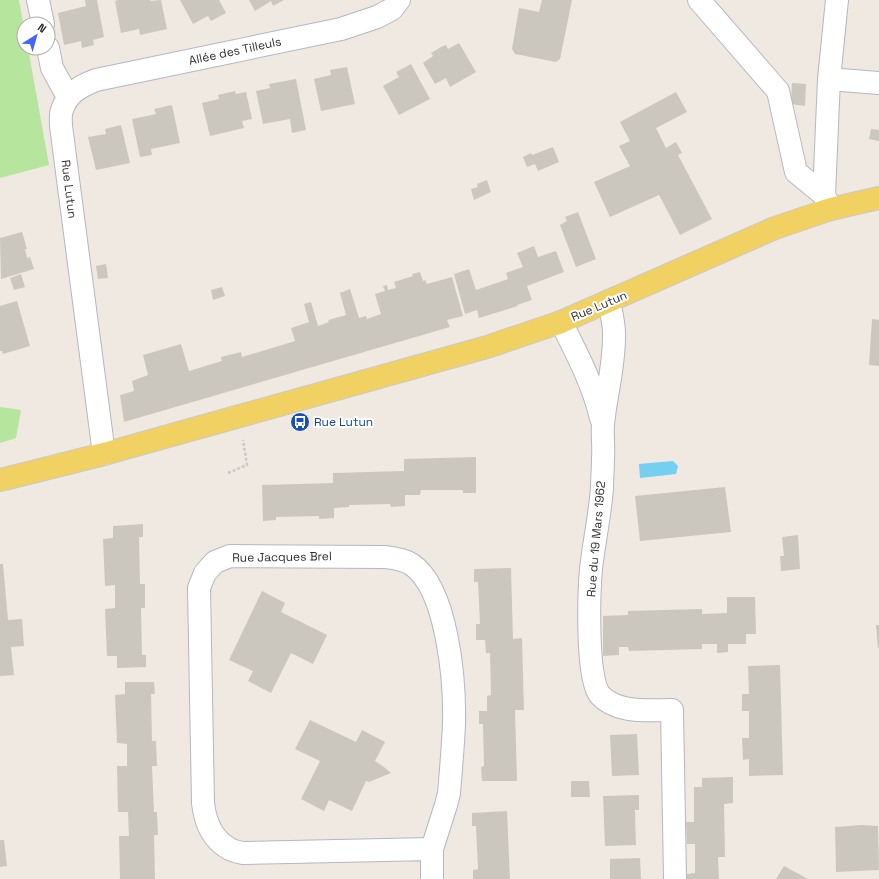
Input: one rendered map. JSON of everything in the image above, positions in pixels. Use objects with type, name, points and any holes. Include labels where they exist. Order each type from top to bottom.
[{"type":"main road","name":"Rue Lutun","points":[[0,480],[104,454],[486,347],[561,322],[828,202],[879,198]]},
{"type":"street","points":[[38,0],[41,16]]},
{"type":"street","name":"Allée des Tilleuls","points":[[68,97],[81,86],[96,80],[340,29],[377,17],[392,9],[399,0]]},
{"type":"street","points":[[699,0],[778,91],[796,172],[828,202]]},
{"type":"street","points":[[828,202],[829,79],[837,0]]},
{"type":"street","points":[[50,56],[52,68],[68,97]]},
{"type":"street","points":[[829,79],[879,83]]},
{"type":"street","name":"Rue Lutun","points":[[68,97],[62,111],[61,126],[104,454]]},
{"type":"street","name":"Rue du 19 Mars 1962","points":[[609,301],[614,335],[614,359],[603,425],[601,490],[591,570],[591,659],[594,678],[599,694],[608,702],[621,707],[640,710],[672,710],[675,879]]},
{"type":"street","name":"Rue du 19 Mars 1962","points":[[561,322],[597,398],[603,425]]},
{"type":"street","name":"Rue Jacques Brel","points":[[432,849],[243,853],[229,849],[217,840],[209,828],[204,816],[199,630],[199,588],[205,573],[215,562],[230,556],[385,557],[398,559],[411,564],[423,575],[431,587],[444,624],[450,655],[454,715],[453,751],[449,793],[432,849],[432,879]]},
{"type":"path","points":[[228,473],[247,465],[238,417]]},
{"type":"green space","points":[[0,0],[19,0],[22,16],[16,16],[16,56],[29,56],[49,165],[0,178]]},
{"type":"green space","points":[[0,407],[21,410],[16,438],[0,443]]},
{"type":"water","points":[[673,461],[678,466],[676,474],[640,478],[639,464]]},
{"type":"building","points":[[85,0],[97,0],[104,37],[93,40],[94,45],[82,48],[81,41],[64,45],[58,13],[86,6]]},
{"type":"building","points":[[161,0],[167,29],[140,35],[139,29],[121,33],[115,1]]},
{"type":"building","points":[[180,0],[219,0],[226,13],[211,21],[208,16],[193,24]]},
{"type":"building","points":[[249,0],[284,0],[273,6],[271,1],[255,11]]},
{"type":"building","points":[[542,0],[572,0],[560,59],[556,62],[515,54],[512,49],[519,8],[539,12]]},
{"type":"building","points":[[459,43],[476,72],[450,87],[446,78],[435,84],[423,63],[433,56],[431,53],[441,47],[446,45],[448,49]]},
{"type":"building","points":[[411,64],[430,99],[399,115],[383,86],[399,77],[396,72]]},
{"type":"building","points":[[347,67],[355,104],[321,111],[314,79],[331,75],[330,70]]},
{"type":"building","points":[[296,79],[306,130],[292,133],[290,119],[263,124],[256,91],[270,88],[269,84]]},
{"type":"building","points":[[792,83],[806,84],[805,106],[791,104]]},
{"type":"building","points":[[235,91],[236,94],[246,92],[252,119],[242,121],[244,128],[210,136],[202,103],[219,99],[218,95]]},
{"type":"building","points":[[676,92],[687,112],[656,128],[666,148],[676,142],[682,153],[678,155],[712,219],[680,235],[659,195],[610,217],[594,182],[630,166],[619,146],[630,141],[620,122]]},
{"type":"building","points":[[172,105],[180,143],[151,149],[152,155],[140,157],[132,119],[156,114],[154,109]]},
{"type":"building","points":[[121,125],[130,163],[96,170],[88,137],[106,134],[105,129]]},
{"type":"building","points":[[871,129],[879,130],[879,141],[869,139]]},
{"type":"building","points":[[553,147],[559,162],[538,171],[535,164],[527,167],[523,157],[531,153],[532,155]]},
{"type":"building","points":[[487,180],[491,192],[474,200],[471,189],[478,187],[477,184]]},
{"type":"building","points":[[578,212],[596,259],[576,267],[560,225],[567,221],[565,217]]},
{"type":"building","points":[[22,232],[27,249],[25,249],[27,258],[30,257],[34,269],[1,279],[0,238]]},
{"type":"building","points":[[534,246],[538,257],[556,251],[564,272],[527,286],[532,300],[517,305],[518,306],[479,318],[477,310],[465,314],[454,274],[469,269],[476,290],[508,279],[506,273],[523,267],[517,253]]},
{"type":"building","points":[[106,264],[108,278],[98,279],[96,266]]},
{"type":"building","points":[[420,272],[423,281],[425,280],[427,284],[452,277],[463,316],[447,320],[450,327],[124,422],[120,395],[134,391],[132,381],[148,375],[143,355],[181,344],[189,371],[222,361],[221,357],[241,352],[242,357],[295,341],[291,328],[309,322],[304,304],[311,302],[318,326],[329,322],[328,320],[346,315],[340,293],[350,289],[359,318],[366,316],[367,319],[381,314],[375,294],[385,291],[383,286],[387,285],[388,290],[396,288],[394,282],[413,276],[412,274]]},
{"type":"building","points":[[21,274],[25,287],[14,290],[10,278]]},
{"type":"building","points":[[222,287],[225,296],[213,300],[211,290]]},
{"type":"building","points":[[17,301],[30,346],[3,354],[2,351],[0,351],[0,306]]},
{"type":"building","points":[[872,319],[879,320],[879,366],[869,365]]},
{"type":"building","points":[[476,457],[476,493],[463,493],[463,490],[421,490],[420,495],[405,495],[405,506],[391,507],[390,504],[349,505],[349,507],[334,508],[334,518],[319,519],[319,516],[276,517],[276,520],[263,521],[262,485],[333,483],[333,473],[404,471],[404,459]]},
{"type":"building","points":[[725,487],[731,532],[640,541],[635,496]]},
{"type":"building","points":[[143,524],[143,537],[139,537],[140,584],[145,584],[145,608],[141,608],[142,655],[146,655],[146,667],[117,668],[117,656],[107,656],[105,609],[115,608],[115,585],[105,586],[103,539],[113,538],[113,526]]},
{"type":"building","points":[[798,535],[800,569],[781,571],[780,556],[784,556],[782,537]]},
{"type":"building","points":[[0,564],[3,564],[8,620],[22,619],[24,646],[11,647],[14,675],[0,676]]},
{"type":"building","points":[[511,568],[513,639],[522,638],[524,710],[515,710],[517,781],[482,781],[481,767],[484,766],[483,724],[479,724],[479,711],[487,711],[487,696],[491,695],[490,653],[486,653],[485,640],[476,640],[476,624],[480,624],[478,582],[474,582],[474,569]]},
{"type":"building","points":[[262,591],[285,603],[281,612],[327,635],[313,664],[291,653],[271,693],[248,681],[253,671],[229,660]]},
{"type":"building","points":[[727,597],[755,597],[756,634],[746,634],[746,644],[728,644],[728,652],[717,653],[717,644],[702,644],[702,649],[629,651],[628,647],[619,647],[619,655],[603,656],[603,616],[628,615],[628,611],[702,609],[702,614],[727,613]]},
{"type":"building","points":[[876,625],[879,625],[879,648],[878,648]]},
{"type":"building","points":[[780,665],[783,775],[749,776],[749,759],[743,760],[742,738],[749,738],[749,711],[742,711],[742,694],[749,694],[748,666]]},
{"type":"building","points":[[125,682],[154,682],[155,694],[151,694],[152,741],[156,741],[157,766],[152,766],[154,812],[157,812],[158,835],[154,835],[155,879],[120,879],[119,836],[129,836],[128,812],[118,812],[117,766],[127,766],[127,744],[117,743],[115,695],[125,694]]},
{"type":"building","points":[[310,720],[356,742],[362,730],[385,742],[375,761],[391,773],[369,782],[366,781],[352,811],[329,800],[324,811],[301,799],[320,761],[295,749]]},
{"type":"building","points":[[637,734],[639,775],[612,776],[610,735]]},
{"type":"building","points":[[733,777],[733,803],[724,804],[725,857],[718,857],[719,879],[687,879],[687,874],[695,873],[695,844],[687,844],[686,822],[694,822],[694,787],[702,787],[702,778]]},
{"type":"building","points":[[571,781],[589,781],[590,797],[571,797]]},
{"type":"building","points":[[639,795],[639,810],[635,810],[636,845],[605,846],[603,796]]},
{"type":"building","points":[[507,811],[510,879],[473,879],[473,870],[478,869],[476,826],[472,826],[472,813]]},
{"type":"building","points":[[861,825],[878,826],[879,870],[836,872],[835,827]]},
{"type":"building","points":[[0,840],[4,840],[7,866],[0,867]]},
{"type":"building","points":[[640,858],[641,879],[610,879],[610,859]]},
{"type":"building","points":[[784,866],[808,879],[776,879]]},
{"type":"place","name":"Rue Lutun","points":[[300,422]]}]
